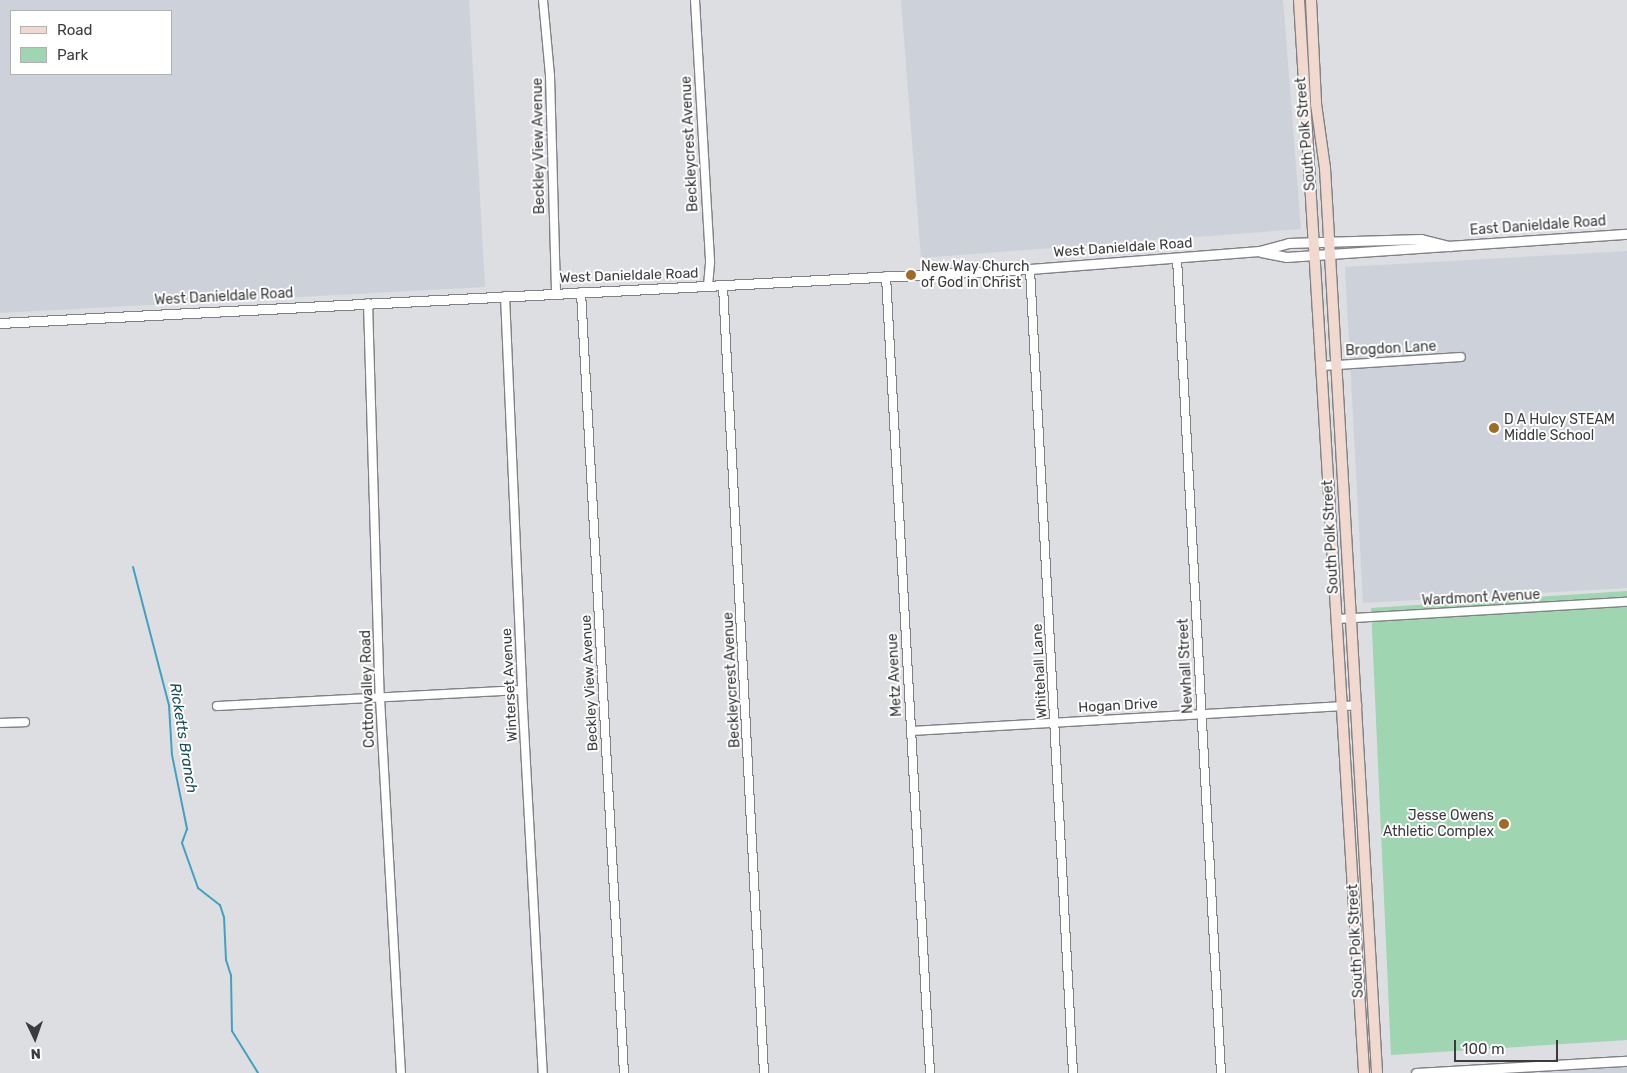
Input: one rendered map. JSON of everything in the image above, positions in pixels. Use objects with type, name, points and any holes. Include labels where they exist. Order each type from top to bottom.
[{"type":"main road","name":"South Polk Street","points":[[1299,0],[1332,550],[1344,706],[1364,1073]]},
{"type":"main road","name":"South Polk Street","points":[[1311,0],[1316,104],[1325,168],[1340,466],[1349,618],[1357,704],[1377,1073]]},
{"type":"main road","points":[[1305,105],[1316,104]]},
{"type":"main road","points":[[1328,467],[1340,466]]},
{"type":"main road","points":[[1332,550],[1345,549]]},
{"type":"main road","points":[[1354,879],[1366,878]]},
{"type":"street","name":"Beckley View Avenue","points":[[543,0],[550,76],[556,292]]},
{"type":"street","name":"Beckleycrest Avenue","points":[[695,0],[710,263],[708,287]]},
{"type":"street","name":"East Danieldale Road","points":[[1329,254],[1627,234]]},
{"type":"street","name":"East Danieldale Road","points":[[1328,241],[1421,239],[1450,246]]},
{"type":"street","name":"West Danieldale Road","points":[[0,323],[556,292],[708,287],[1030,269],[1259,251],[1288,243],[1328,241]]},
{"type":"street","name":"West Danieldale Road","points":[[1259,251],[1286,257],[1329,254]]},
{"type":"street","name":"Newhall Street","points":[[1177,258],[1221,1073]]},
{"type":"street","name":"Whitehall Lane","points":[[1030,269],[1056,721],[1073,1073]]},
{"type":"street","name":"Metz Avenue","points":[[886,276],[930,1073]]},
{"type":"street","name":"Beckleycrest Avenue","points":[[723,286],[764,1073]]},
{"type":"street","name":"Beckley View Avenue","points":[[581,292],[624,1073]]},
{"type":"street","name":"Winterset Avenue","points":[[505,296],[522,690],[543,1073]]},
{"type":"street","name":"Cottonvalley Road","points":[[368,303],[380,698],[401,1073]]},
{"type":"street","name":"Brogdon Lane","points":[[1322,366],[1461,358]]},
{"type":"street","name":"Wardmont Avenue","points":[[1337,619],[1627,602]]},
{"type":"street","points":[[217,706],[522,690]]},
{"type":"street","name":"Hogan Drive","points":[[911,731],[1357,704]]},
{"type":"street","points":[[0,723],[25,722]]},
{"type":"street","points":[[1416,1073],[1627,1062]]},
{"type":"shaded area","points":[[0,0],[469,0],[485,287],[0,313]]},
{"type":"shaded area","points":[[901,0],[1283,0],[1301,229],[921,258]]},
{"type":"shaded area","name":"D A Hulcy STEAM Middle School","points":[[1627,251],[1627,588],[1363,603],[1345,267]]},
{"type":"shaded area","points":[[1627,1067],[1627,1073],[1540,1073],[1540,1072]]},
{"type":"green space","name":"Jesse Owens Athletic Complex","points":[[1627,591],[1627,1040],[1391,1055],[1371,608]]},
{"type":"waterway","name":"Ricketts Branch","points":[[133,567],[169,705],[172,755],[187,829],[182,843],[198,888],[220,905],[224,917],[226,960],[231,975],[232,1031],[258,1073]]},
{"type":"place","name":"New Way Church of God in Christ","points":[[911,275]]},
{"type":"place","name":"D A Hulcy STEAM Middle School","points":[[1494,428]]},
{"type":"place","name":"Jesse Owens Athletic Complex","points":[[1504,824]]}]
